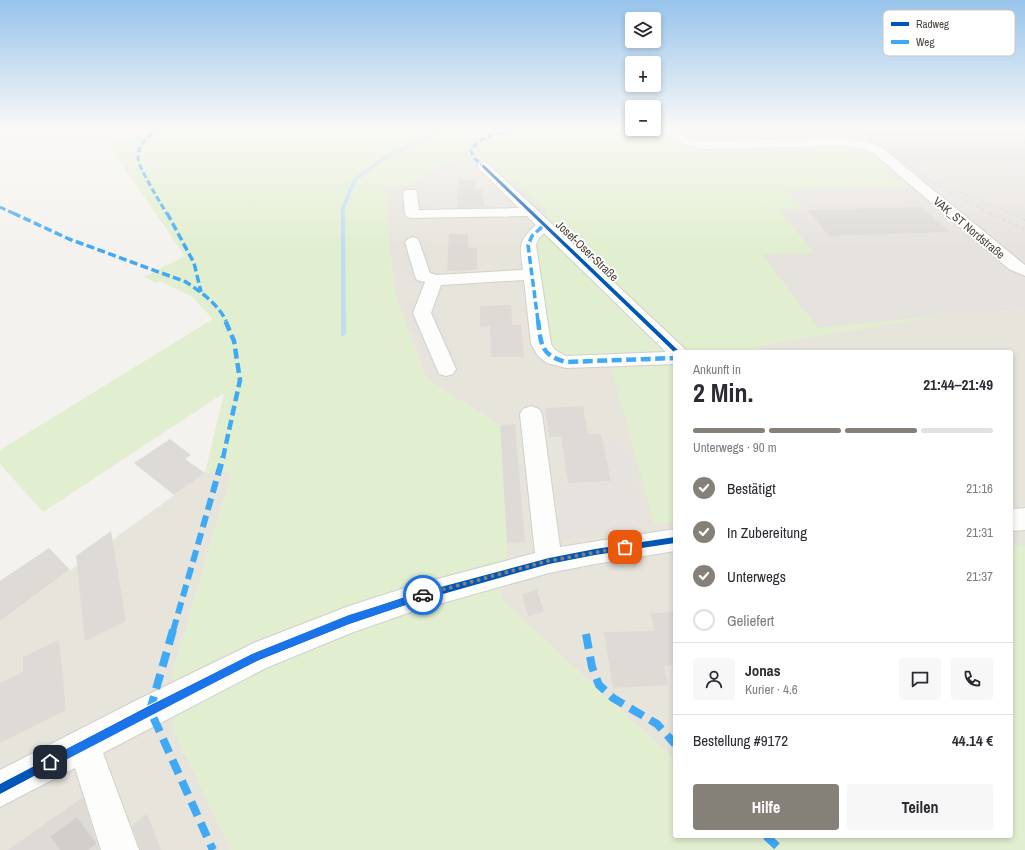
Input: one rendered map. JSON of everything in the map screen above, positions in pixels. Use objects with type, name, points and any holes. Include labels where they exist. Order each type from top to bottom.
[{"type":"street","name":"Josef-Oser-Straße","points":[[486,169],[675,350]]},
{"type":"street","name":"VAK_ST Nordstraße","points":[[899,169],[1015,266],[1025,271]]},
{"type":"street","points":[[410,193],[412,214],[531,212]]},
{"type":"street","points":[[544,225],[532,236],[528,245],[541,344],[544,350],[555,359],[566,362],[673,358]]},
{"type":"street","points":[[413,242],[422,276],[434,280],[531,275]]},
{"type":"street","points":[[434,280],[422,313],[446,369]]},
{"type":"street","points":[[531,414],[548,561]]},
{"type":"street","points":[[1013,520],[1025,519]]},
{"type":"street","points":[[0,789],[256,657],[349,620],[411,599],[548,561],[602,550],[673,540]]},
{"type":"street","points":[[84,745],[103,818],[120,850]]},
{"type":"shaded area","points":[[435,169],[491,169],[540,215],[673,350],[673,758],[501,600],[507,543],[500,425],[427,380],[395,295],[388,231],[386,191],[388,186],[407,186]]},
{"type":"shaded area","points":[[661,169],[1025,169],[1025,310],[944,315],[757,346]]},
{"type":"shaded area","points":[[506,175],[548,213],[539,215],[498,176]]},
{"type":"shaded area","points":[[426,191],[429,217],[396,219],[395,193]]},
{"type":"shaded area","points":[[424,239],[435,276],[424,283],[406,286],[395,242]]},
{"type":"shaded area","points":[[423,293],[440,294],[435,310],[461,369],[432,376],[403,303],[420,299]]},
{"type":"shaded area","points":[[1025,310],[1025,850],[1013,838],[1013,350],[760,350],[757,346],[944,315]]},
{"type":"shaded area","points":[[601,434],[627,449],[647,525],[562,540],[554,483],[611,481]]},
{"type":"shaded area","points":[[232,471],[173,672],[174,730],[231,850],[0,850],[0,621],[205,473]]},
{"type":"green space","points":[[125,169],[435,169],[407,186],[387,186],[388,231],[395,295],[427,380],[500,425],[507,543],[501,600],[673,758],[673,838],[1013,838],[1013,546],[1025,545],[1025,850],[231,850],[174,730],[173,672],[232,471],[205,473],[224,393],[43,512],[0,464],[0,450],[213,319],[191,296],[160,281],[157,283],[144,277],[185,256]]},
{"type":"green space","points":[[491,169],[890,169],[891,170],[883,170],[894,181],[903,181],[910,187],[787,189],[803,209],[779,210],[814,253],[762,254],[818,328],[944,315],[757,346],[760,350],[683,350]]},
{"type":"green space","points":[[543,235],[549,237],[661,346],[661,350],[657,353],[568,358],[551,349],[533,241]]},
{"type":"green space","points":[[673,365],[673,522],[654,524],[611,367]]},
{"type":"building","points":[[458,180],[475,180],[475,190],[483,190],[484,207],[457,208]]},
{"type":"building","points":[[921,207],[950,232],[829,236],[807,210]]},
{"type":"building","points":[[449,234],[468,234],[468,248],[477,248],[477,270],[447,271]]},
{"type":"building","points":[[511,305],[512,325],[521,325],[524,357],[491,357],[490,326],[480,327],[480,306]]},
{"type":"building","points":[[583,406],[588,434],[601,434],[611,481],[568,483],[561,437],[549,437],[545,408]]},
{"type":"building","points":[[515,424],[525,542],[507,543],[500,425]]},
{"type":"building","points":[[170,439],[191,455],[185,459],[205,473],[174,495],[134,463]]},
{"type":"building","points":[[111,531],[126,621],[85,641],[76,556]]},
{"type":"building","points":[[49,548],[70,570],[0,621],[0,581]]},
{"type":"building","points":[[537,590],[544,612],[528,616],[522,594]]},
{"type":"building","points":[[673,612],[673,665],[664,666],[668,685],[613,688],[604,632],[654,631],[651,613]]},
{"type":"building","points":[[59,640],[66,710],[0,743],[0,683],[23,672],[23,657]]},
{"type":"building","points":[[83,797],[99,850],[8,850]]},
{"type":"building","points":[[147,814],[161,850],[140,850],[132,826]]},
{"type":"waterway","points":[[343,334],[343,208],[355,179],[370,169]]},
{"type":"tunnel","points":[[60,850],[98,822]]},
{"type":"railway","points":[[913,169],[925,178],[990,213]]},
{"type":"railway","points":[[955,190],[1011,214]]},
{"type":"railway","points":[[990,213],[1025,229]]},
{"type":"railway","points":[[1009,213],[1025,220]]},
{"type":"marked path","points":[[142,169],[194,263],[201,292]]},
{"type":"marked path","points":[[0,207],[69,239],[186,282],[201,292],[223,315],[234,341],[240,380],[220,469],[150,710],[213,850]]},
{"type":"marked path","points":[[544,225],[532,236],[528,245],[541,344],[545,351],[554,358],[566,362],[673,358]]},
{"type":"marked path","points":[[586,634],[592,667],[599,685],[613,698],[657,724],[673,741]]},
{"type":"marked path","points":[[768,838],[781,850]]},
{"type":"cycle path","points":[[486,169],[675,350]]},
{"type":"cycle path","points":[[0,789],[150,710],[256,657],[349,620],[411,599],[549,561],[595,552],[673,540]]},
{"type":"way so far","points":[[423,595],[548,561],[625,547]]},
{"type":"route","points":[[50,762],[256,657],[349,620],[423,595]]}]
